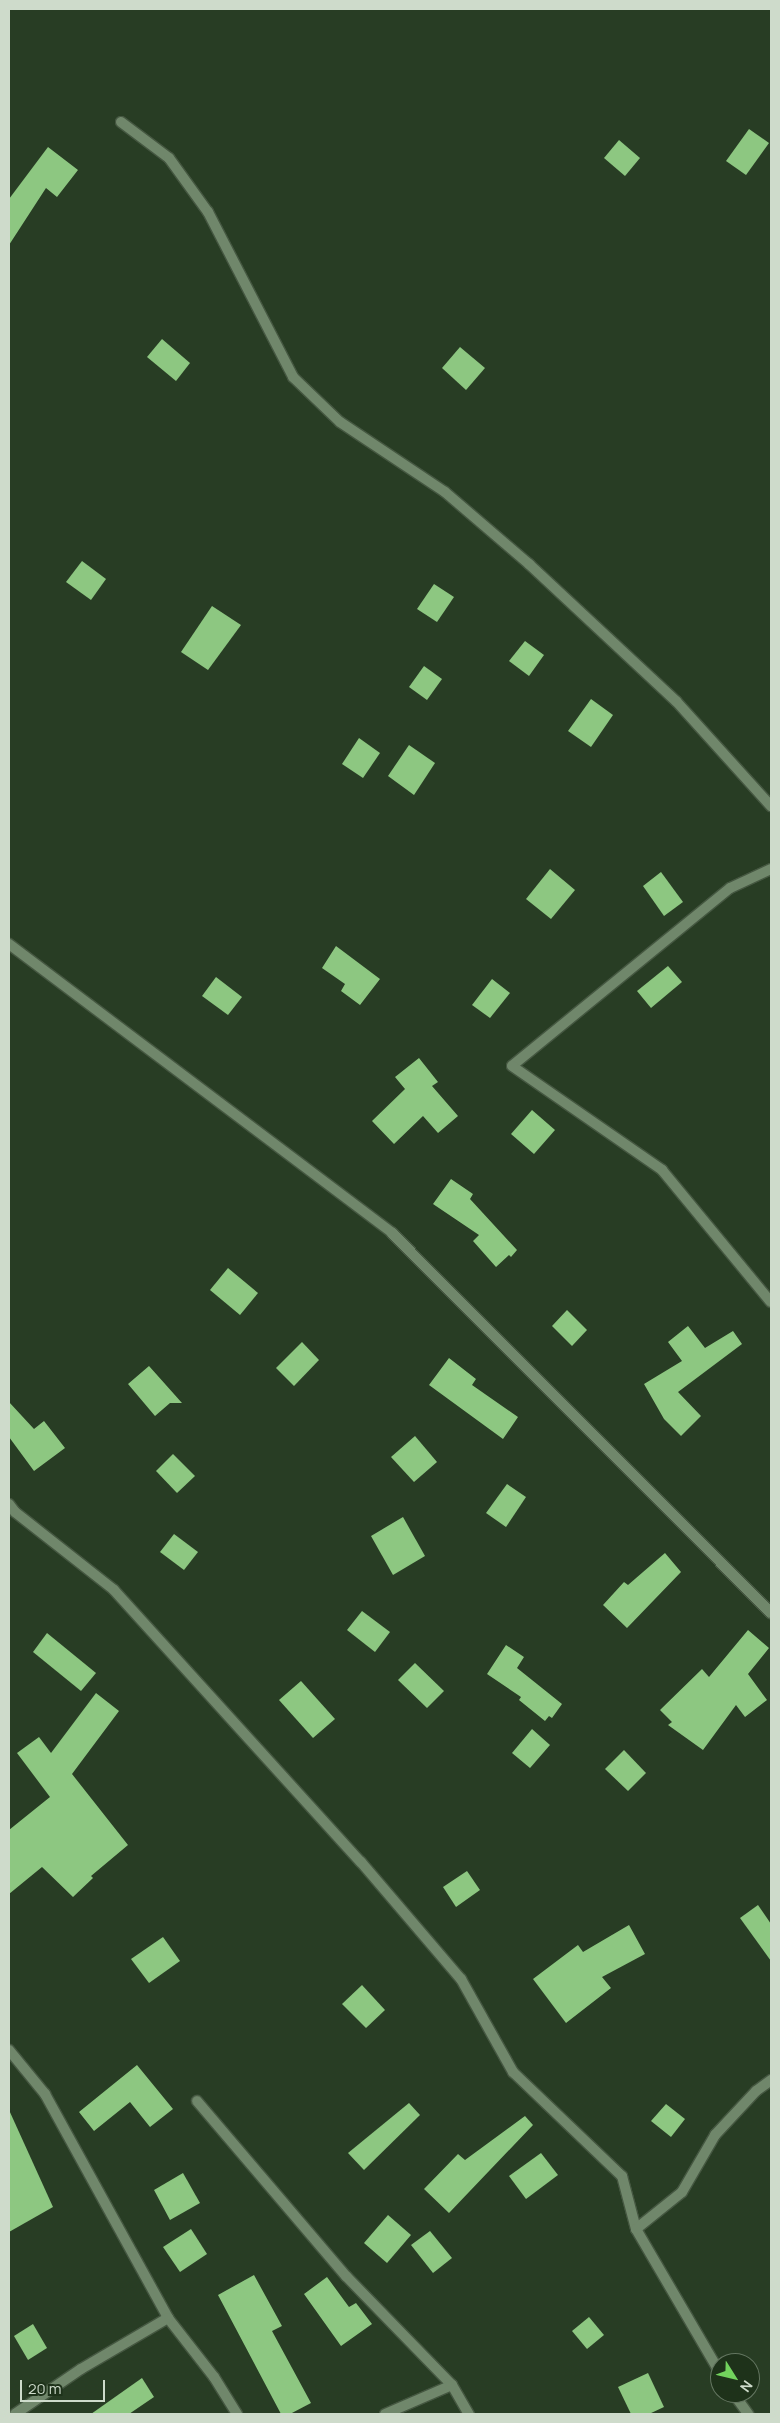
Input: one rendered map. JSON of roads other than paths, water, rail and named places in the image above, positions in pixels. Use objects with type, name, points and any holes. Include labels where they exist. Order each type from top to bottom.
[{"type":"street","points":[[121,122],[169,158],[208,212],[293,377],[340,422],[446,492],[529,564],[676,701],[771,806]]},
{"type":"street","points":[[771,869],[730,888],[512,1066],[662,1170],[771,1302]]},
{"type":"street","points":[[9,944],[392,1233],[771,1613]]},
{"type":"street","points":[[9,1504],[15,1512],[114,1590],[374,1877],[461,1979],[513,2072],[622,2176],[636,2229],[710,2356]]},
{"type":"street","points":[[9,2050],[45,2094],[168,2318],[214,2377],[237,2414]]},
{"type":"street","points":[[636,2229],[682,2192],[715,2135],[756,2091],[771,2080]]},
{"type":"street","points":[[197,2101],[346,2276],[452,2385],[469,2414]]},
{"type":"street","points":[[15,2414],[82,2370],[168,2318]]},
{"type":"street","points":[[385,2414],[452,2385]]},
{"type":"street","points":[[740,2403],[748,2414]]}]
